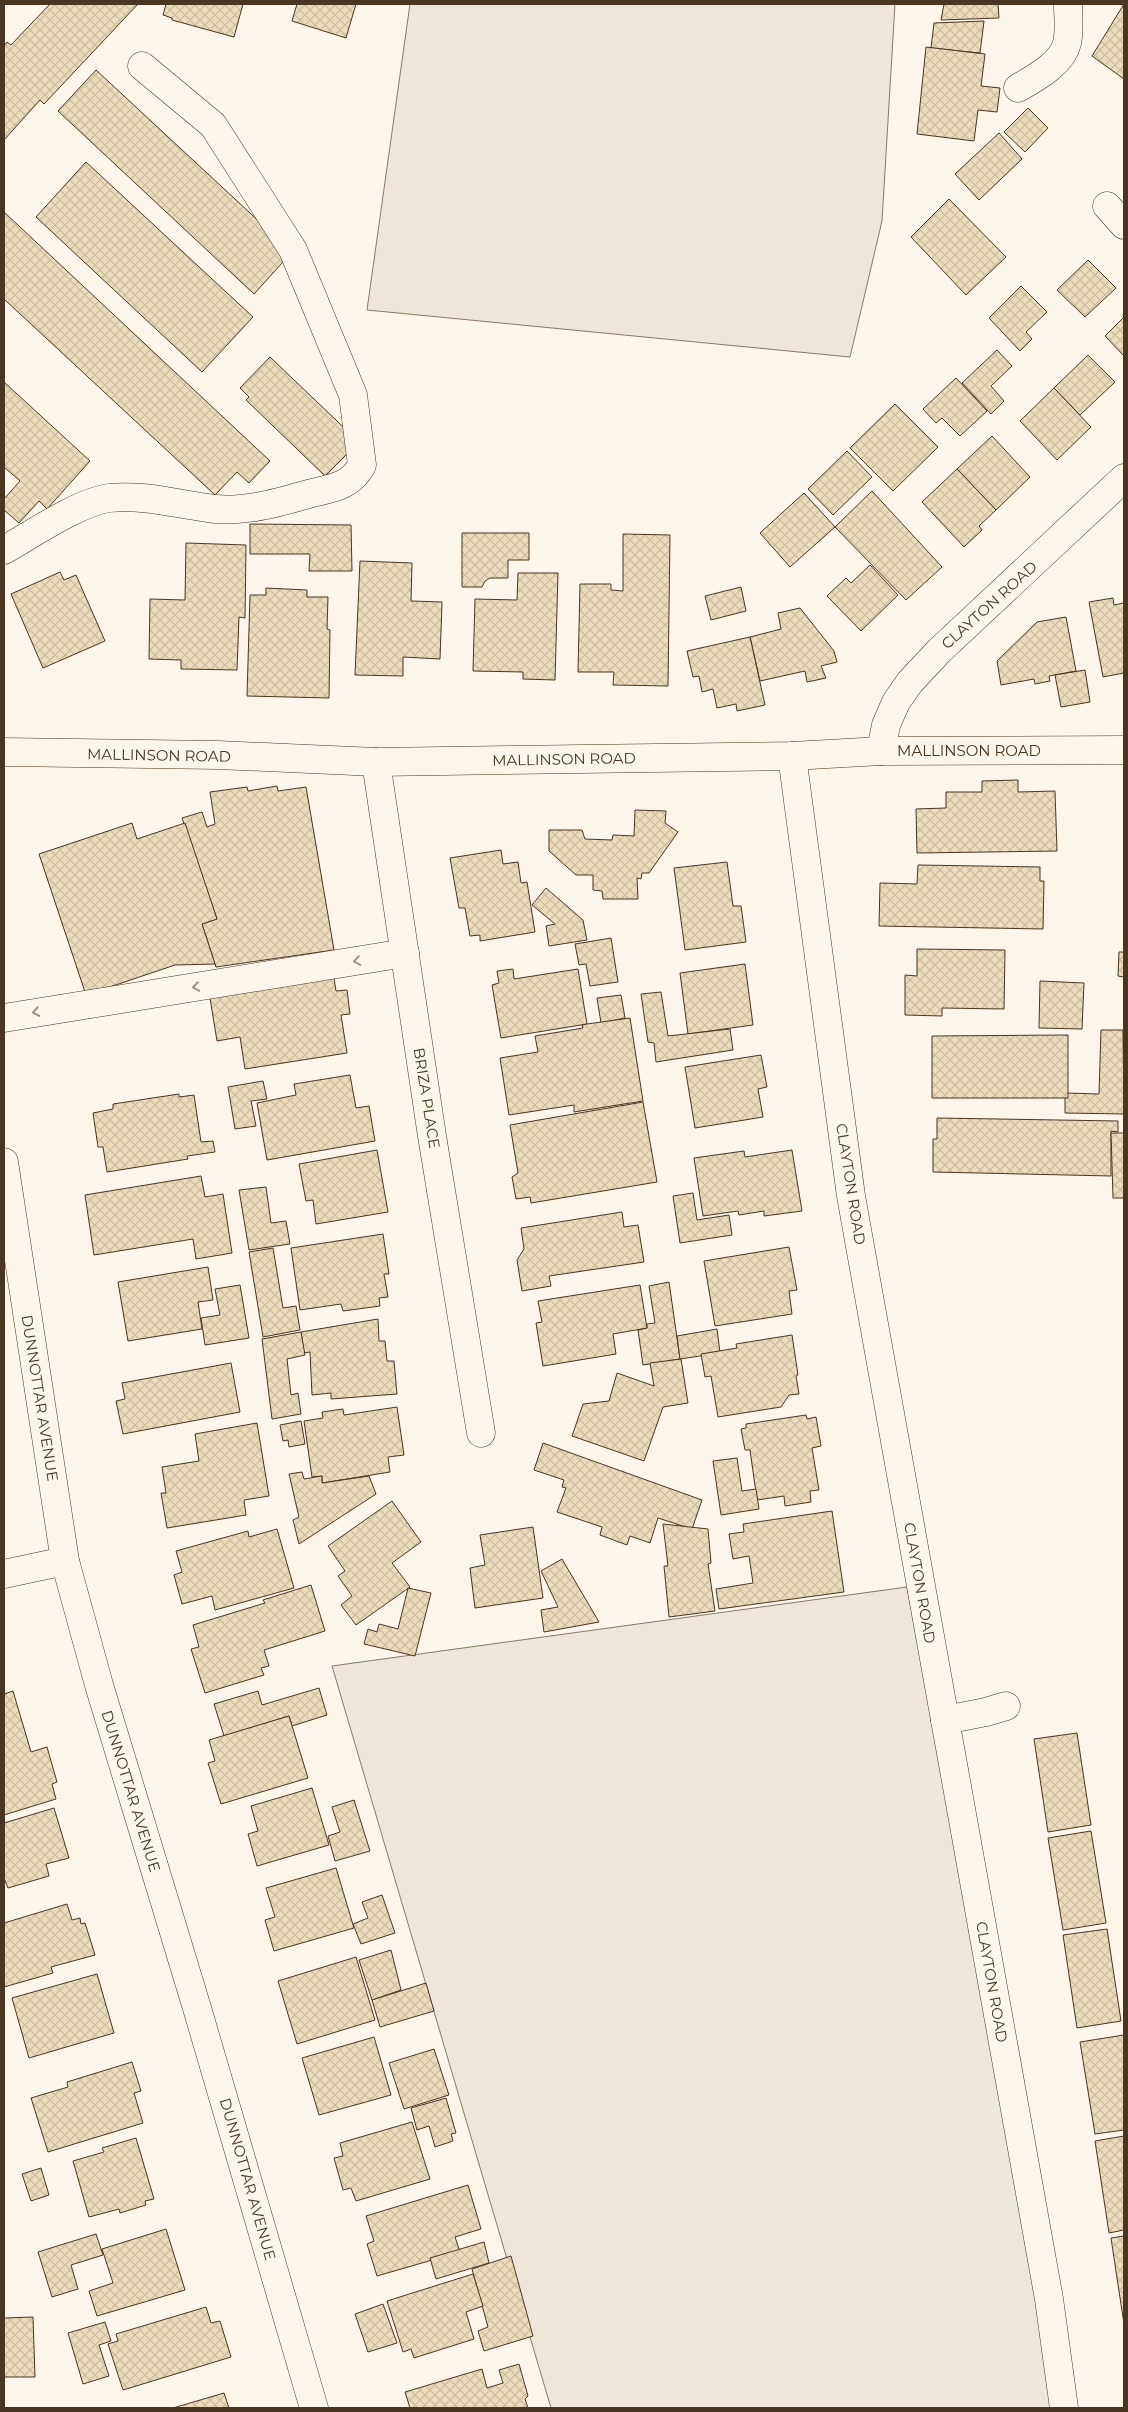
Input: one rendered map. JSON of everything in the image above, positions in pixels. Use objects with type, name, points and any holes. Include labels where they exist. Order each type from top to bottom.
[{"type":"street","points":[[1018,88],[1051,66],[1067,46],[1069,30],[1068,4]]},
{"type":"street","points":[[4,550],[87,504],[108,498],[135,498],[217,509],[267,505],[346,484],[357,474],[362,465],[352,396],[293,250],[213,125],[142,66]]},
{"type":"street","name":"CLAYTON ROAD","points":[[880,751],[886,725],[896,702],[910,682],[939,651],[1124,478]]},
{"type":"street","name":"MALLINSON ROAD","points":[[4,752],[218,755],[376,762],[792,756],[880,751],[1124,750]]},
{"type":"street","name":"CLAYTON ROAD","points":[[792,756],[851,1196],[1049,2299],[1064,2408]]},
{"type":"street","name":"BRIZA PLACE","points":[[376,762],[481,1433]]},
{"type":"street","points":[[4,1018],[405,953]]},
{"type":"street","name":"DUNNOTTAR AVENUE","points":[[4,1162],[65,1561],[102,1694],[197,2008],[314,2408]]},
{"type":"street","points":[[4,1574],[65,1561]]},
{"type":"street","points":[[945,1720],[1006,1706]]},
{"type":"shaded area","points":[[410,4],[895,4],[882,221],[850,357],[367,310]]},
{"type":"shaded area","points":[[907,1587],[1067,2408],[551,2408],[332,1666]]},
{"type":"building","points":[[50,4],[138,4],[44,104],[40,100],[4,140],[4,46],[7,42],[11,45]]},
{"type":"building","points":[[166,4],[243,4],[234,37],[172,20],[172,18],[163,15]]},
{"type":"building","points":[[297,4],[356,4],[346,38],[292,21]]},
{"type":"building","points":[[944,4],[998,4],[999,18],[941,20]]},
{"type":"building","points":[[1124,4],[1124,79],[1092,56]]},
{"type":"building","points":[[984,21],[980,53],[931,48],[934,23]]},
{"type":"building","points":[[926,47],[985,54],[981,86],[1000,88],[997,112],[978,110],[974,141],[917,134]]},
{"type":"building","points":[[96,70],[292,252],[254,294],[58,111]]},
{"type":"building","points":[[1028,108],[1048,128],[1025,152],[1004,132]]},
{"type":"building","points":[[999,133],[1022,159],[979,200],[955,174]]},
{"type":"building","points":[[86,162],[253,317],[202,372],[36,217]]},
{"type":"building","points":[[949,199],[1006,257],[966,295],[911,237]]},
{"type":"building","points":[[4,212],[270,461],[249,483],[237,472],[215,495],[4,299]]},
{"type":"building","points":[[1088,260],[1116,288],[1085,317],[1057,290]]},
{"type":"building","points":[[1021,286],[1047,312],[1026,332],[1032,339],[1020,351],[989,318]]},
{"type":"building","points":[[1124,317],[1124,356],[1105,336]]},
{"type":"building","points":[[997,350],[1012,366],[991,386],[1004,401],[991,414],[962,383]]},
{"type":"building","points":[[1088,355],[1115,382],[1080,415],[1054,388]]},
{"type":"building","points":[[270,357],[359,442],[325,476],[246,400],[249,397],[240,388]]},
{"type":"building","points":[[956,378],[987,411],[960,436],[942,418],[936,423],[923,409]]},
{"type":"building","points":[[4,382],[90,461],[47,509],[39,501],[19,523],[4,510],[4,499],[20,481],[4,467]]},
{"type":"building","points":[[1054,388],[1091,427],[1057,460],[1020,421]]},
{"type":"building","points":[[895,404],[938,447],[893,491],[850,448]]},
{"type":"building","points":[[992,436],[1030,477],[996,510],[957,469]]},
{"type":"building","points":[[847,451],[872,477],[833,515],[808,489]]},
{"type":"building","points":[[957,469],[996,510],[979,526],[982,530],[964,547],[922,502]]},
{"type":"building","points":[[872,491],[942,567],[906,600],[835,527]]},
{"type":"building","points":[[804,493],[835,527],[790,567],[760,533]]},
{"type":"building","points":[[250,524],[351,525],[352,571],[309,571],[310,554],[250,554]]},
{"type":"building","points":[[462,533],[529,533],[529,560],[508,560],[508,578],[490,578],[485,581],[482,587],[462,587]]},
{"type":"building","points":[[623,534],[670,535],[668,686],[613,685],[614,672],[578,672],[580,584],[611,584],[611,590],[623,591]]},
{"type":"building","points":[[186,543],[246,545],[245,618],[239,617],[237,670],[181,669],[181,660],[149,659],[150,599],[185,600]]},
{"type":"building","points":[[360,561],[412,563],[411,601],[442,602],[440,659],[403,657],[403,676],[355,675]]},
{"type":"building","points":[[870,565],[898,595],[861,631],[827,596],[846,578],[851,583]]},
{"type":"building","points":[[60,572],[64,580],[76,575],[105,641],[43,668],[11,594]]},
{"type":"building","points":[[518,573],[558,573],[555,680],[523,679],[523,672],[473,671],[475,599],[517,600]]},
{"type":"building","points":[[741,587],[746,611],[711,620],[705,596]]},
{"type":"building","points":[[266,588],[307,590],[307,597],[328,597],[327,629],[330,630],[329,698],[247,696],[250,595],[266,595]]},
{"type":"building","points":[[1113,598],[1114,605],[1124,603],[1124,673],[1103,677],[1089,602]]},
{"type":"building","points":[[800,608],[834,651],[837,662],[821,666],[826,678],[807,682],[805,671],[760,681],[750,637],[781,629],[778,613]]},
{"type":"building","points":[[1066,617],[1076,671],[1049,676],[1050,681],[1035,684],[1034,679],[1001,685],[997,661],[1037,622]]},
{"type":"building","points":[[750,637],[765,705],[737,711],[736,704],[717,708],[713,689],[702,692],[699,676],[693,677],[687,651]]},
{"type":"building","points":[[1085,670],[1090,702],[1061,707],[1055,675]]},
{"type":"building","points":[[1018,780],[1018,792],[1055,791],[1057,851],[917,853],[916,809],[946,808],[946,792],[982,792],[982,781]]},
{"type":"building","points":[[277,786],[278,791],[306,787],[334,950],[216,967],[202,924],[217,919],[182,818],[202,812],[207,827],[215,824],[210,792],[247,787],[248,791]]},
{"type":"building","points":[[635,810],[666,811],[665,823],[678,832],[649,873],[642,873],[641,879],[637,878],[638,899],[603,899],[602,891],[593,890],[593,875],[576,875],[549,851],[549,830],[582,830],[585,839],[612,840],[613,835],[634,836]]},
{"type":"building","points":[[132,823],[137,839],[185,823],[217,919],[202,924],[215,964],[175,965],[86,995],[39,854]]},
{"type":"building","points":[[501,850],[503,864],[518,862],[521,883],[527,882],[535,932],[480,941],[480,935],[470,936],[465,908],[459,908],[450,858]]},
{"type":"building","points":[[727,862],[733,906],[741,906],[746,942],[685,950],[674,868]]},
{"type":"building","points":[[918,865],[1040,867],[1040,881],[1044,881],[1043,929],[879,926],[880,883],[917,884]]},
{"type":"building","points":[[546,888],[583,920],[587,940],[549,946],[546,926],[555,924],[532,905]]},
{"type":"building","points":[[611,938],[618,982],[590,986],[586,964],[579,965],[575,944]]},
{"type":"building","points":[[917,949],[1005,950],[1004,1009],[942,1008],[942,1016],[905,1015],[905,975],[917,976]]},
{"type":"building","points":[[1119,952],[1124,952],[1124,977],[1118,976]]},
{"type":"building","points":[[745,964],[753,1025],[688,1034],[680,973]]},
{"type":"building","points":[[513,969],[514,979],[578,969],[587,1024],[501,1038],[492,985],[499,983],[497,971]]},
{"type":"building","points":[[334,978],[336,991],[347,990],[350,1014],[341,1015],[347,1053],[245,1069],[240,1037],[217,1041],[210,998]]},
{"type":"building","points":[[1040,981],[1084,983],[1082,1029],[1039,1028]]},
{"type":"building","points":[[661,992],[668,1036],[730,1029],[733,1050],[656,1062],[654,1043],[648,1042],[641,994]]},
{"type":"building","points":[[621,995],[625,1018],[601,1023],[597,998]]},
{"type":"building","points":[[630,1018],[643,1101],[574,1112],[574,1105],[509,1115],[500,1058],[538,1052],[535,1036],[583,1028],[582,1025],[587,1024]]},
{"type":"building","points":[[1101,1030],[1123,1030],[1124,1114],[1065,1113],[1065,1093],[1099,1094]]},
{"type":"building","points":[[1068,1035],[1068,1098],[932,1098],[932,1036]]},
{"type":"building","points":[[761,1055],[767,1087],[758,1089],[763,1117],[695,1128],[685,1067]]},
{"type":"building","points":[[350,1075],[356,1108],[369,1106],[375,1141],[267,1160],[257,1103],[296,1095],[294,1084]]},
{"type":"building","points":[[263,1081],[267,1099],[251,1101],[256,1126],[235,1129],[228,1087]]},
{"type":"building","points":[[179,1094],[179,1097],[194,1095],[201,1142],[213,1141],[215,1152],[187,1156],[188,1159],[107,1172],[103,1147],[98,1147],[93,1113],[113,1109],[113,1104]]},
{"type":"building","points":[[643,1102],[657,1182],[531,1203],[530,1197],[516,1199],[512,1177],[518,1173],[510,1125]]},
{"type":"building","points":[[937,1118],[1118,1121],[1118,1132],[1111,1131],[1111,1176],[933,1172],[933,1139],[937,1139]]},
{"type":"building","points":[[1111,1133],[1124,1133],[1124,1198],[1113,1198]]},
{"type":"building","points":[[377,1150],[388,1212],[316,1224],[313,1200],[306,1201],[299,1164]]},
{"type":"building","points":[[792,1150],[802,1211],[764,1216],[764,1211],[739,1215],[738,1211],[703,1216],[694,1158],[744,1151],[745,1157]]},
{"type":"building","points":[[201,1176],[205,1197],[223,1194],[232,1253],[196,1259],[193,1239],[94,1255],[85,1195]]},
{"type":"building","points":[[266,1187],[271,1223],[286,1221],[290,1244],[249,1250],[239,1190]]},
{"type":"building","points":[[693,1193],[697,1220],[729,1215],[732,1235],[680,1243],[673,1196]]},
{"type":"building","points":[[622,1212],[624,1227],[638,1225],[644,1262],[549,1276],[551,1286],[522,1291],[517,1260],[524,1249],[521,1228]]},
{"type":"building","points":[[383,1234],[389,1274],[384,1274],[388,1297],[379,1298],[380,1306],[343,1311],[341,1304],[300,1310],[291,1248]]},
{"type":"building","points":[[789,1247],[797,1290],[789,1291],[792,1314],[715,1326],[704,1261]]},
{"type":"building","points":[[273,1248],[283,1308],[296,1306],[300,1330],[263,1337],[249,1252]]},
{"type":"building","points":[[208,1267],[213,1300],[198,1302],[202,1329],[128,1341],[118,1282]]},
{"type":"building","points":[[669,1282],[680,1359],[643,1365],[638,1330],[647,1328],[647,1324],[655,1323],[649,1286]]},
{"type":"building","points":[[240,1285],[249,1338],[205,1345],[201,1318],[220,1315],[215,1289]]},
{"type":"building","points":[[640,1285],[647,1328],[613,1334],[616,1354],[543,1366],[536,1323],[542,1322],[538,1301]]},
{"type":"building","points":[[378,1319],[379,1341],[385,1341],[387,1361],[394,1361],[397,1394],[331,1399],[331,1393],[312,1395],[310,1352],[304,1353],[301,1332]]},
{"type":"building","points":[[717,1329],[720,1353],[680,1359],[677,1336]]},
{"type":"building","points":[[301,1332],[305,1355],[287,1359],[291,1395],[298,1393],[301,1414],[272,1419],[262,1339]]},
{"type":"building","points":[[792,1335],[799,1394],[789,1395],[781,1407],[718,1417],[711,1376],[705,1377],[701,1354],[737,1348],[736,1344]]},
{"type":"building","points":[[681,1359],[688,1403],[663,1407],[644,1461],[572,1436],[583,1404],[609,1401],[617,1373],[654,1386],[650,1363]]},
{"type":"building","points":[[231,1363],[240,1412],[123,1434],[116,1401],[125,1399],[122,1383]]},
{"type":"building","points":[[397,1407],[404,1455],[388,1457],[390,1472],[322,1483],[322,1476],[312,1477],[304,1421],[323,1418],[322,1412],[343,1409],[344,1415]]},
{"type":"building","points":[[806,1415],[807,1419],[816,1417],[821,1446],[812,1448],[819,1490],[810,1491],[811,1502],[785,1506],[784,1496],[757,1500],[750,1450],[745,1450],[741,1429],[746,1428],[746,1424]]},
{"type":"building","points":[[301,1421],[305,1444],[289,1447],[288,1440],[283,1441],[280,1425]]},
{"type":"building","points":[[257,1423],[269,1496],[244,1500],[246,1515],[167,1528],[161,1493],[166,1493],[162,1467],[199,1461],[195,1434]]},
{"type":"building","points":[[543,1443],[702,1500],[692,1529],[658,1518],[650,1543],[630,1536],[627,1545],[600,1535],[602,1527],[557,1512],[566,1488],[562,1487],[564,1480],[534,1470]]},
{"type":"building","points":[[737,1458],[742,1491],[756,1489],[759,1509],[721,1515],[713,1461]]},
{"type":"building","points":[[302,1472],[304,1479],[322,1476],[322,1483],[369,1476],[376,1494],[299,1544],[293,1520],[299,1517],[289,1474]]},
{"type":"building","points":[[392,1501],[421,1542],[392,1563],[410,1587],[356,1625],[341,1605],[352,1596],[338,1576],[345,1571],[328,1546]]},
{"type":"building","points":[[832,1511],[844,1592],[719,1609],[716,1589],[753,1583],[749,1556],[733,1559],[729,1534],[744,1532],[743,1524]]},
{"type":"building","points":[[663,1524],[708,1529],[711,1563],[708,1564],[715,1611],[669,1617],[664,1566],[668,1566]]},
{"type":"building","points":[[533,1527],[543,1598],[475,1608],[470,1568],[485,1565],[480,1535]]},
{"type":"building","points":[[277,1529],[294,1588],[215,1610],[212,1596],[182,1604],[174,1575],[182,1572],[176,1551],[248,1531],[249,1537]]},
{"type":"building","points":[[562,1559],[599,1622],[544,1632],[541,1610],[558,1607],[541,1571]]},
{"type":"building","points":[[311,1585],[325,1631],[264,1650],[269,1666],[261,1668],[264,1675],[205,1693],[191,1649],[199,1647],[193,1625],[265,1603],[263,1600]]},
{"type":"building","points":[[408,1588],[431,1593],[415,1656],[364,1644],[368,1629],[377,1632],[379,1624],[398,1629]]},
{"type":"building","points":[[319,1688],[327,1715],[292,1726],[289,1716],[224,1736],[214,1704],[258,1691],[262,1705]]},
{"type":"building","points":[[13,1691],[31,1752],[47,1747],[57,1782],[52,1784],[56,1799],[4,1815],[4,1694]]},
{"type":"building","points":[[289,1716],[308,1778],[221,1804],[208,1763],[215,1761],[209,1740]]},
{"type":"building","points":[[1077,1733],[1091,1825],[1048,1832],[1034,1739]]},
{"type":"building","points":[[312,1788],[329,1845],[257,1866],[248,1834],[258,1831],[251,1806]]},
{"type":"building","points":[[354,1800],[370,1851],[335,1861],[328,1836],[340,1832],[332,1807]]},
{"type":"building","points":[[54,1808],[69,1858],[46,1864],[49,1876],[8,1888],[4,1878],[4,1823]]},
{"type":"building","points":[[1091,1831],[1106,1923],[1063,1930],[1048,1838]]},
{"type":"building","points":[[336,1868],[354,1928],[274,1951],[265,1920],[275,1917],[266,1888]]},
{"type":"building","points":[[382,1895],[395,1933],[361,1944],[353,1924],[368,1918],[362,1902]]},
{"type":"building","points":[[67,1904],[72,1920],[80,1918],[81,1924],[85,1923],[95,1955],[51,1967],[53,1973],[4,1987],[4,1923]]},
{"type":"building","points":[[1107,1929],[1121,2021],[1077,2028],[1063,1935]]},
{"type":"building","points":[[391,1950],[401,1990],[372,2000],[359,1960]]},
{"type":"building","points":[[356,1957],[375,2020],[297,2044],[278,1981]]},
{"type":"building","points":[[97,1974],[114,2033],[29,2058],[12,1998]]},
{"type":"building","points":[[426,1983],[434,2011],[380,2027],[372,2000]]},
{"type":"building","points":[[1124,2035],[1124,2130],[1095,2134],[1080,2042]]},
{"type":"building","points":[[374,2037],[391,2095],[319,2115],[302,2058]]},
{"type":"building","points":[[434,2049],[449,2095],[404,2109],[389,2063]]},
{"type":"building","points":[[132,2062],[141,2091],[134,2093],[143,2123],[48,2152],[31,2098],[68,2087],[67,2082]]},
{"type":"building","points":[[446,2098],[456,2133],[451,2134],[453,2141],[435,2147],[429,2126],[417,2130],[411,2108]]},
{"type":"building","points":[[412,2122],[430,2179],[356,2201],[351,2188],[343,2190],[334,2158],[343,2156],[340,2143]]},
{"type":"building","points":[[1124,2136],[1124,2230],[1109,2233],[1095,2141]]},
{"type":"building","points":[[136,2138],[154,2199],[145,2201],[146,2205],[120,2213],[119,2209],[89,2217],[73,2161],[104,2152],[102,2148]]},
{"type":"building","points":[[41,2168],[49,2195],[31,2201],[22,2174]]},
{"type":"building","points":[[468,2185],[481,2229],[455,2237],[460,2252],[377,2276],[367,2244],[374,2241],[366,2216]]},
{"type":"building","points":[[166,2229],[185,2290],[97,2316],[89,2291],[113,2283],[102,2249]]},
{"type":"building","points":[[96,2234],[103,2255],[71,2265],[78,2289],[52,2297],[38,2252]]},
{"type":"building","points":[[1124,2236],[1124,2324],[1111,2238]]},
{"type":"building","points":[[484,2242],[489,2263],[436,2279],[430,2258]]},
{"type":"building","points":[[511,2256],[533,2336],[484,2351],[478,2331],[488,2327],[472,2269]]},
{"type":"building","points":[[473,2274],[483,2306],[466,2312],[474,2339],[414,2358],[411,2349],[403,2352],[387,2301]]},
{"type":"building","points":[[383,2304],[397,2343],[368,2352],[355,2314]]},
{"type":"building","points":[[206,2307],[211,2323],[220,2321],[231,2357],[123,2390],[108,2344],[118,2341],[116,2334]]},
{"type":"building","points":[[33,2317],[35,2377],[4,2377],[4,2318]]},
{"type":"building","points":[[105,2322],[111,2341],[99,2345],[109,2376],[83,2384],[68,2333]]},
{"type":"building","points":[[519,2364],[528,2396],[525,2399],[528,2408],[410,2408],[405,2392],[482,2369],[487,2388],[503,2383],[499,2370]]},
{"type":"building","points":[[224,2393],[229,2408],[173,2408]]}]
